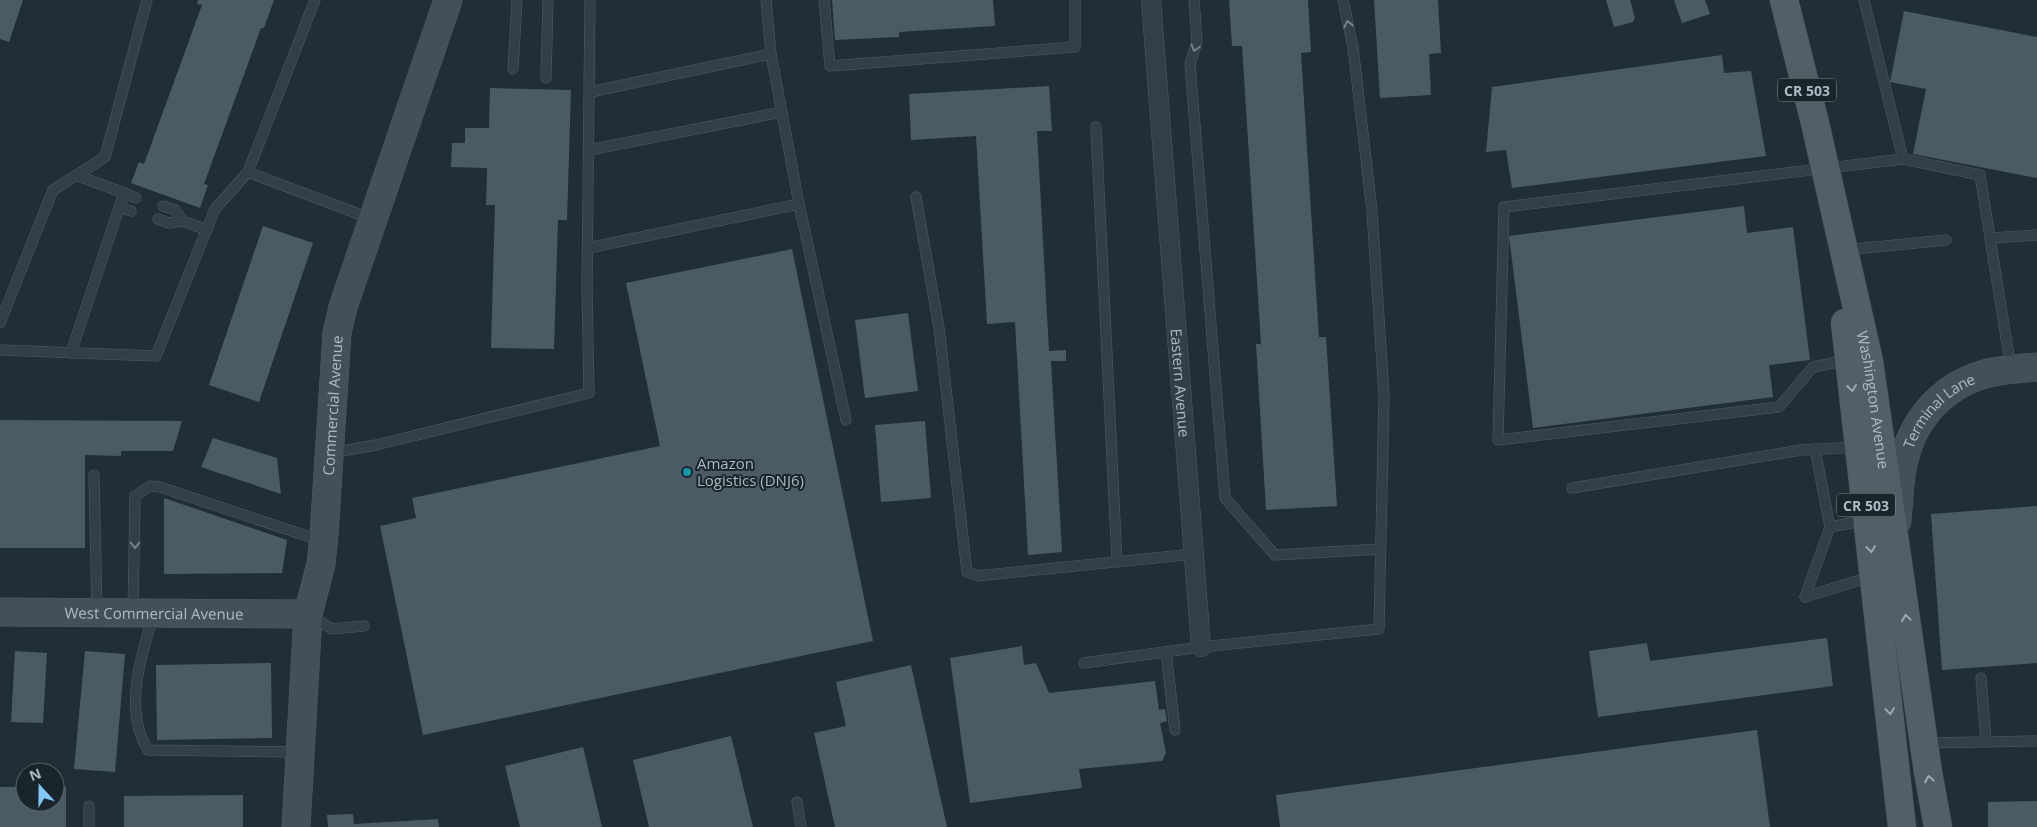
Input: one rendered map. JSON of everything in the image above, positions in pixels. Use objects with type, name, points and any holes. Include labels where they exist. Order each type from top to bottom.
[{"type":"main road","name":"Washington Avenue","points":[[1784,0],[1827,175],[1869,361],[1924,743],[1938,827]]},
{"type":"main road","name":"Washington Avenue","points":[[1827,175],[1902,827]]},
{"type":"street","name":"Commercial Avenue","points":[[296,827],[308,614],[321,564],[337,333],[343,307],[448,0]]},
{"type":"street","name":"Eastern Avenue","points":[[1151,0],[1200,647]]},
{"type":"street","name":"Terminal Lane","points":[[1895,542],[1903,460],[1911,437],[1922,418],[1936,402],[1960,384],[1987,374],[2024,368]]},
{"type":"street","name":"West Commercial Avenue","points":[[0,612],[308,614]]},
{"type":"lane","points":[[0,323],[53,190],[105,157],[147,0]]},
{"type":"lane","points":[[0,350],[156,356],[215,209],[248,172],[315,0]]},
{"type":"lane","points":[[512,69],[517,0]]},
{"type":"lane","points":[[546,78],[548,0]]},
{"type":"lane","points":[[330,454],[376,445],[589,393],[590,0]]},
{"type":"lane","points":[[766,0],[771,54],[799,204],[846,420]]},
{"type":"lane","points":[[824,0],[830,66],[1075,47],[1075,0]]},
{"type":"lane","points":[[1194,0],[1197,42],[1190,64],[1225,498],[1275,555],[1380,549]]},
{"type":"lane","points":[[1084,663],[1200,647],[1379,629],[1384,395],[1372,211],[1353,47],[1343,0]]},
{"type":"lane","points":[[1864,0],[1903,159]]},
{"type":"lane","points":[[590,92],[771,54]]},
{"type":"lane","points":[[589,150],[782,112]]},
{"type":"lane","points":[[1096,127],[1117,562]]},
{"type":"lane","points":[[1849,360],[1813,368],[1779,407],[1498,440],[1504,207],[1827,175],[1903,159],[1980,175],[1991,238],[2024,368]]},
{"type":"lane","points":[[248,172],[373,220]]},
{"type":"lane","points":[[76,175],[136,198]]},
{"type":"lane","points":[[71,353],[124,193]]},
{"type":"lane","points":[[916,197],[939,328],[967,572],[977,576],[1194,554]]},
{"type":"lane","points":[[588,248],[799,204]]},
{"type":"lane","points":[[163,206],[175,210],[183,221]]},
{"type":"lane","points":[[119,207],[131,211]]},
{"type":"lane","points":[[158,219],[169,223],[183,221],[207,230]]},
{"type":"lane","points":[[1991,238],[2037,235]]},
{"type":"lane","points":[[1844,250],[1946,240]]},
{"type":"lane","points":[[1572,488],[1815,450],[1859,447]]},
{"type":"lane","points":[[1815,450],[1830,527],[1805,597],[1874,576]]},
{"type":"lane","points":[[94,475],[98,612]]},
{"type":"lane","points":[[299,752],[148,750],[140,732],[135,687],[141,655],[144,613],[136,496],[150,486],[160,487],[323,542]]},
{"type":"lane","points":[[1830,527],[1867,520]]},
{"type":"lane","points":[[308,614],[332,629],[364,626]]},
{"type":"lane","points":[[1166,652],[1175,730]]},
{"type":"lane","points":[[1981,678],[1986,742]]},
{"type":"lane","points":[[1924,743],[2037,741]]},
{"type":"lane","points":[[796,802],[801,827]]},
{"type":"lane","points":[[89,806],[89,827]]},
{"type":"building","points":[[0,0],[23,0],[9,42],[0,39]]},
{"type":"building","points":[[198,0],[274,0],[264,28],[261,28],[204,184],[208,185],[200,208],[131,183],[139,162],[144,164],[202,5],[197,4]]},
{"type":"building","points":[[832,0],[993,0],[995,26],[899,32],[899,37],[835,40]]},
{"type":"building","points":[[1229,0],[1308,0],[1311,52],[1301,53],[1319,337],[1326,337],[1337,506],[1266,510],[1256,344],[1261,344],[1242,46],[1232,46]]},
{"type":"building","points":[[1374,0],[1438,0],[1441,53],[1429,54],[1431,95],[1380,98]]},
{"type":"building","points":[[1606,0],[1630,0],[1635,18],[1633,22],[1614,27]]},
{"type":"building","points":[[1674,0],[1705,0],[1710,14],[1682,23]]},
{"type":"building","points":[[1904,11],[2037,37],[2037,178],[1913,154],[1926,89],[1890,82]]},
{"type":"building","points":[[1722,55],[1724,73],[1751,71],[1766,156],[1512,188],[1506,150],[1486,152],[1492,87]]},
{"type":"building","points":[[1049,86],[1052,131],[1037,131],[1049,351],[1066,350],[1066,361],[1051,361],[1062,552],[1028,555],[1015,322],[987,324],[976,136],[911,140],[909,94]]},
{"type":"building","points":[[490,88],[571,90],[567,220],[558,220],[554,349],[491,348],[495,205],[486,205],[487,168],[451,167],[452,143],[465,143],[465,128],[489,128]]},
{"type":"building","points":[[1744,206],[1747,233],[1793,227],[1810,360],[1769,365],[1773,397],[1533,428],[1509,236]]},
{"type":"building","points":[[263,226],[313,243],[259,402],[209,385]]},
{"type":"building","name":"Amazon Logistics (DNJ6)","points":[[792,249],[873,641],[423,735],[380,526],[416,518],[412,498],[660,446],[626,283]]},
{"type":"building","points":[[908,313],[918,391],[865,398],[855,320]]},
{"type":"building","points":[[0,420],[182,421],[173,451],[121,451],[121,456],[85,455],[85,548],[0,548]]},
{"type":"building","points":[[925,421],[931,498],[881,502],[875,425]]},
{"type":"building","points":[[213,438],[277,458],[281,494],[201,467]]},
{"type":"building","points":[[164,498],[287,540],[282,573],[164,574]]},
{"type":"building","points":[[2037,506],[2037,663],[1942,670],[1931,514]]},
{"type":"building","points":[[1827,638],[1833,686],[1598,717],[1589,651],[1647,643],[1650,661]]},
{"type":"building","points":[[1022,646],[1024,665],[1036,663],[1049,693],[1155,681],[1159,710],[1165,709],[1167,721],[1160,723],[1166,753],[1162,761],[1079,769],[1082,788],[970,803],[950,658]]},
{"type":"building","points":[[15,651],[47,653],[43,723],[11,722]]},
{"type":"building","points":[[85,651],[125,654],[115,772],[74,769]]},
{"type":"building","points":[[271,663],[272,738],[157,740],[156,665]]},
{"type":"building","points":[[911,665],[947,827],[835,827],[814,733],[846,726],[836,682]]},
{"type":"building","points":[[1757,730],[1770,827],[1280,827],[1276,795]]},
{"type":"building","points":[[731,736],[753,827],[649,827],[633,760]]},
{"type":"building","points":[[583,747],[602,827],[520,827],[505,766]]},
{"type":"building","points":[[0,787],[15,787],[15,812],[65,812],[66,787],[66,827],[0,827]]},
{"type":"building","points":[[243,795],[243,827],[124,827],[124,796]]},
{"type":"building","points":[[2037,801],[2037,827],[1988,827],[1988,802]]},
{"type":"building","points":[[353,814],[354,824],[438,819],[439,827],[328,827],[327,815]]},
{"type":"place","name":"Amazon Logistics (DNJ6)","points":[[687,472]]}]
